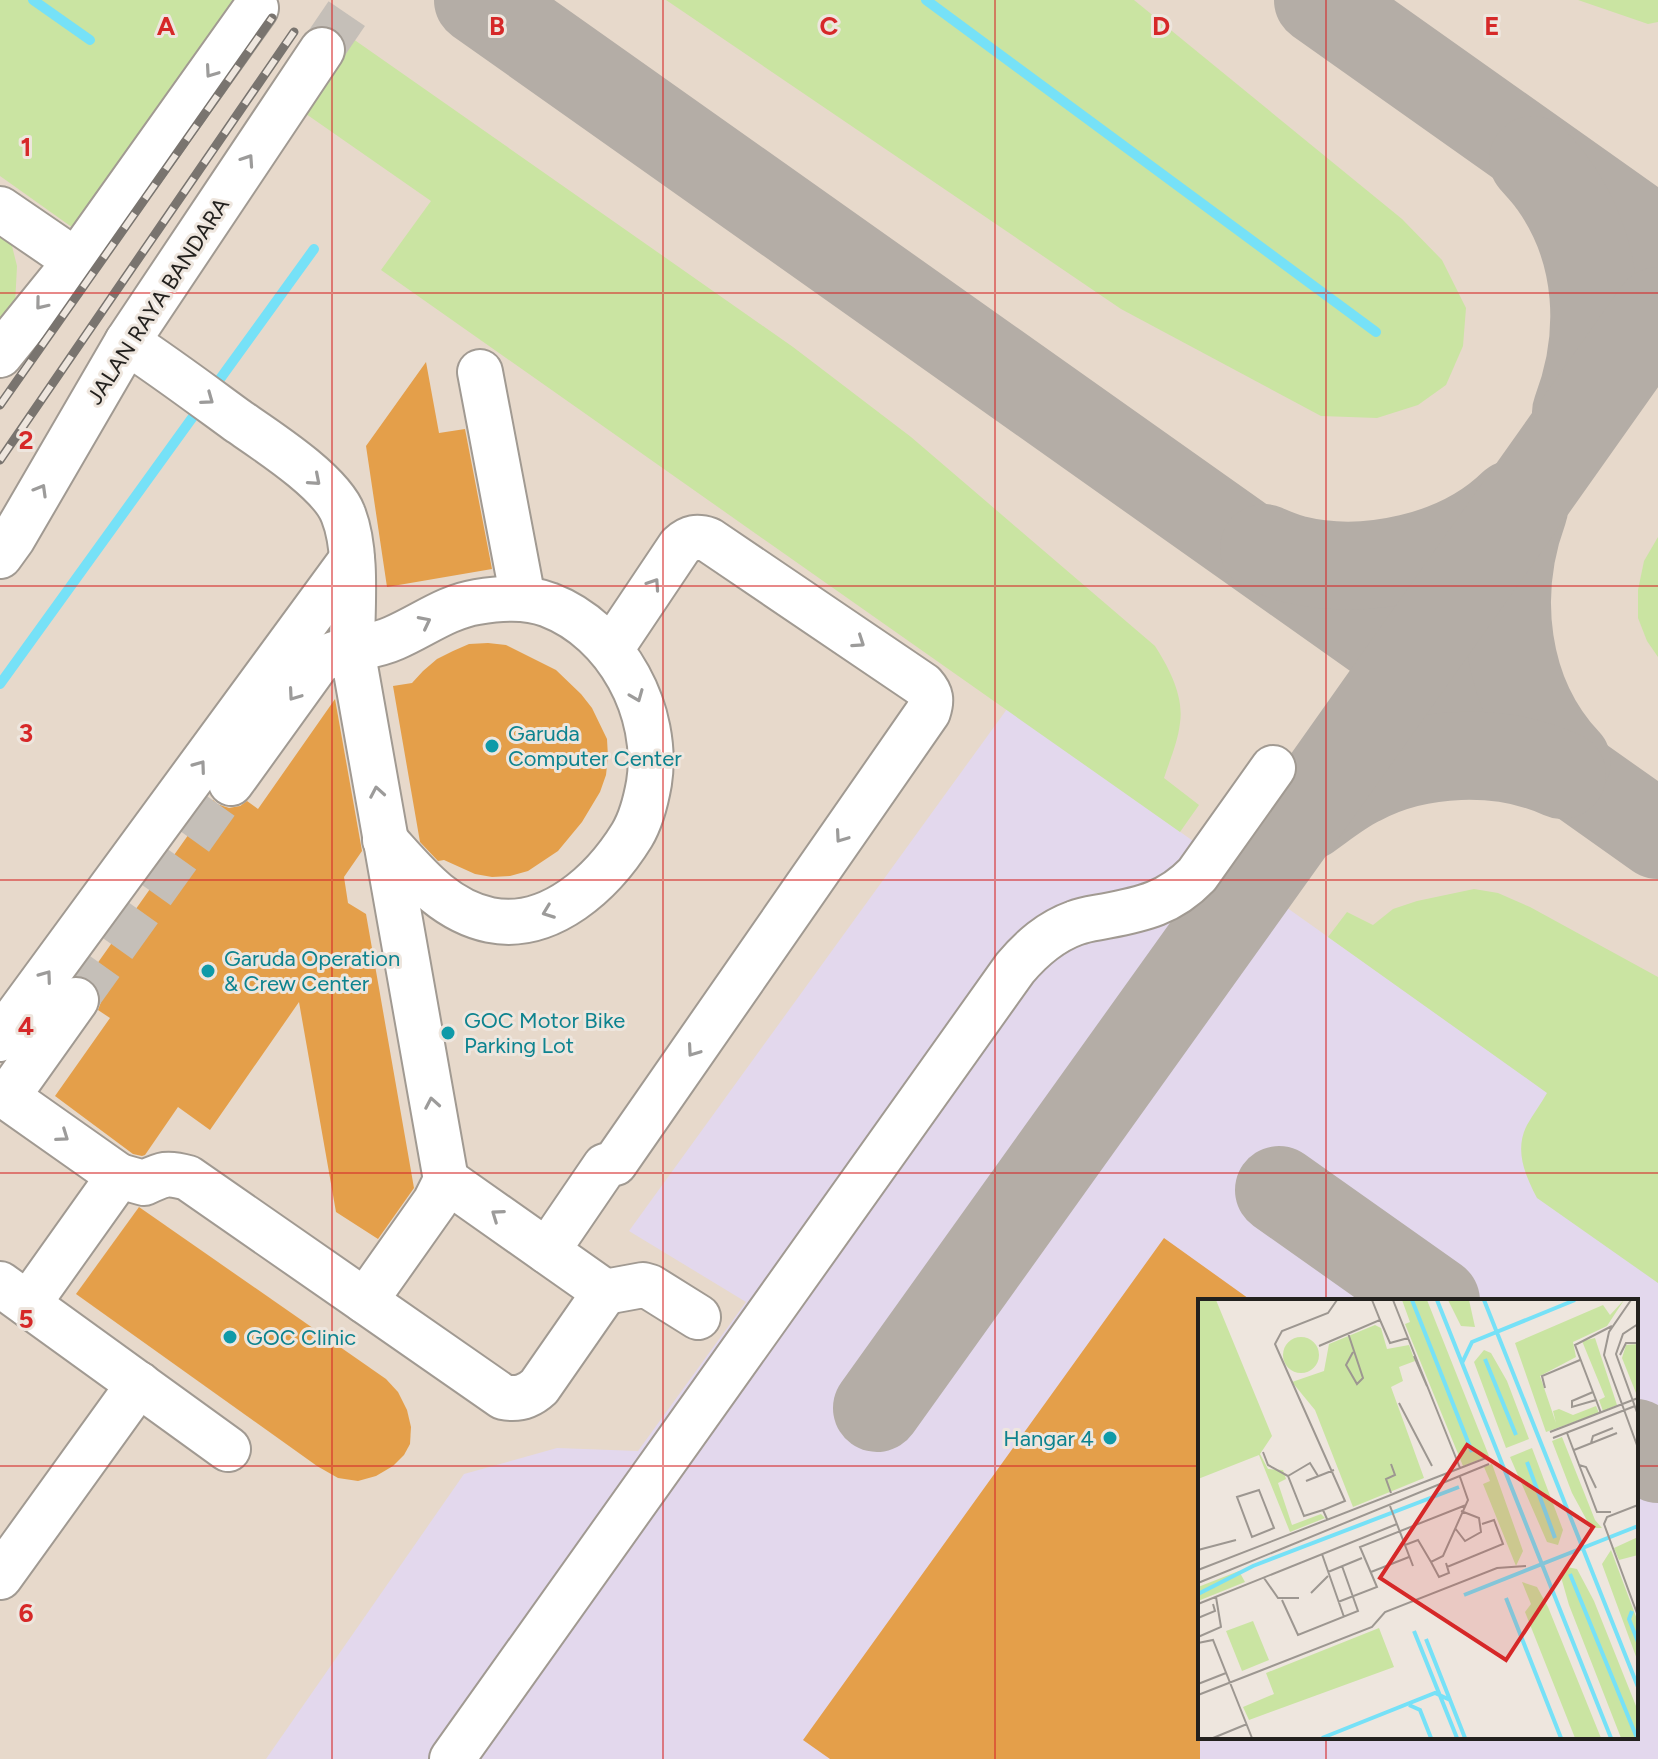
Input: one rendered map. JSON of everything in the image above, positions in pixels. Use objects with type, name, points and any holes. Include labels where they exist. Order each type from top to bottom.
[{"type":"street","points":[[0,355],[76,261],[256,8]]},
{"type":"street","name":"JALAN RAYA BANDARA","points":[[0,556],[145,354],[322,50]]},
{"type":"street","points":[[0,209],[76,261]]},
{"type":"street","points":[[145,354],[298,465],[334,498],[348,529],[352,559],[352,649],[446,1180],[435,1202],[365,1301]]},
{"type":"street","points":[[480,372],[523,599]]},
{"type":"street","points":[[547,1251],[605,1166],[615,1163],[928,712],[931,702],[929,692],[923,685],[709,540],[698,536],[680,546],[611,649]]},
{"type":"street","points":[[0,1039],[352,559]]},
{"type":"street","points":[[231,783],[319,661],[335,652],[379,644],[448,610],[475,602],[523,599],[548,604],[593,631],[611,649],[638,695],[647,725],[650,780],[634,833],[588,889],[562,907],[539,916],[513,921],[490,920],[444,900],[425,885],[385,840]]},
{"type":"street","points":[[452,1759],[1015,968],[1042,940],[1077,922],[1141,909],[1184,888],[1197,875],[1273,768]]},
{"type":"street","points":[[76,1000],[4,1094],[119,1176],[144,1183],[162,1174],[188,1178],[503,1397],[522,1397],[539,1387],[605,1292],[643,1285],[698,1317]]},
{"type":"street","points":[[119,1176],[14,1294],[228,1449]]},
{"type":"street","points":[[446,1180],[605,1292]]},
{"type":"street","points":[[0,1577],[139,1384]]},
{"type":"shaded area","points":[[0,0],[1658,0],[1658,1759],[0,1759]]},
{"type":"shaded area","points":[[1007,709],[1658,1171],[1658,1759],[266,1759],[464,1474],[557,1448],[638,1451],[746,1302],[629,1231]]},
{"type":"green space","points":[[0,0],[251,0],[76,230],[0,176]]},
{"type":"green space","points":[[666,0],[1134,0],[1402,219],[1442,260],[1466,308],[1463,346],[1446,385],[1418,405],[1377,418],[1321,416],[1121,309]]},
{"type":"green space","points":[[1578,0],[1658,0],[1658,22],[1648,24]]},
{"type":"green space","points":[[346,34],[793,347],[911,437],[1155,646],[1174,683],[1181,713],[1178,737],[1164,778],[1199,805],[1180,832],[381,270],[431,201],[296,107]]},
{"type":"green space","points":[[0,228],[9,234],[17,266],[15,305],[0,321]]},
{"type":"green space","points":[[1658,537],[1658,657],[1647,641],[1638,618],[1638,590],[1644,561]]},
{"type":"green space","points":[[1474,889],[1498,893],[1530,907],[1658,977],[1658,1283],[1537,1198],[1525,1171],[1521,1144],[1527,1125],[1547,1093],[1328,937],[1347,912],[1373,925],[1393,909]]},
{"type":"building","points":[[426,362],[439,433],[465,429],[492,569],[387,587],[366,446]]},
{"type":"building","name":"Garuda Computer Center","points":[[469,644],[506,645],[556,670],[592,708],[607,739],[606,775],[582,822],[558,851],[528,871],[510,876],[475,874],[444,860],[438,861],[420,842],[393,686],[412,683],[437,659],[453,651]]},
{"type":"building","name":"Garuda Operation & Crew Center","points":[[335,699],[362,851],[344,877],[348,903],[366,914],[414,1188],[378,1239],[336,1212],[299,1002],[210,1130],[178,1107],[142,1156],[133,1154],[55,1096],[110,1018],[98,1010],[101,1002],[99,990],[87,978],[213,800],[229,808],[247,801],[258,809]]},
{"type":"building","name":"GOC Clinic","points":[[139,1207],[386,1379],[398,1392],[407,1410],[411,1427],[410,1444],[404,1455],[376,1476],[358,1481],[338,1478],[76,1294]]},
{"type":"building","name":"Hangar 4","points":[[1164,1238],[1249,1299],[1198,1299],[1200,1759],[830,1759],[803,1740]]},
{"type":"waterway","points":[[33,0],[90,40]]},
{"type":"waterway","points":[[926,0],[1376,332]]},
{"type":"waterway","points":[[212,390],[314,249]]},
{"type":"waterway","points":[[0,684],[200,407]]},
{"type":"taxiway","points":[[478,0],[1658,835]]},
{"type":"taxiway","points":[[1318,0],[1658,241]]},
{"type":"taxiway","points":[[1533,160],[1569,210],[1589,266],[1594,325],[1591,354],[1576,412]]},
{"type":"taxiway","points":[[877,1408],[1658,311]]},
{"type":"taxiway","points":[[1264,548],[1293,559],[1321,564],[1380,563],[1410,558],[1466,537],[1513,504]]},
{"type":"taxiway","points":[[1524,509],[1514,541],[1509,574],[1507,608],[1510,642],[1529,706],[1567,762]]},
{"type":"taxiway","points":[[1308,816],[1339,794],[1382,771],[1433,758],[1487,756],[1538,766],[1562,775]]},
{"type":"taxiway","points":[[1279,1190],[1433,1299]]},
{"type":"taxiway","points":[[1638,1444],[1658,1459]]},
{"type":"tunnel","points":[[322,50],[356,0]]},
{"type":"tunnel","points":[[76,1000],[231,783]]},
{"type":"railway","points":[[0,405],[272,18]]},
{"type":"railway","points":[[0,460],[294,32]]},
{"type":"place","name":"Garuda Computer Center","points":[[492,746]]},
{"type":"place","name":"Garuda Operation & Crew Center","points":[[208,971]]},
{"type":"place","name":"GOC Motor Bike Parking Lot","points":[[448,1033]]},
{"type":"place","name":"GOC Clinic","points":[[230,1337]]},
{"type":"place","name":"Hangar 4","points":[[1110,1438]]}]
